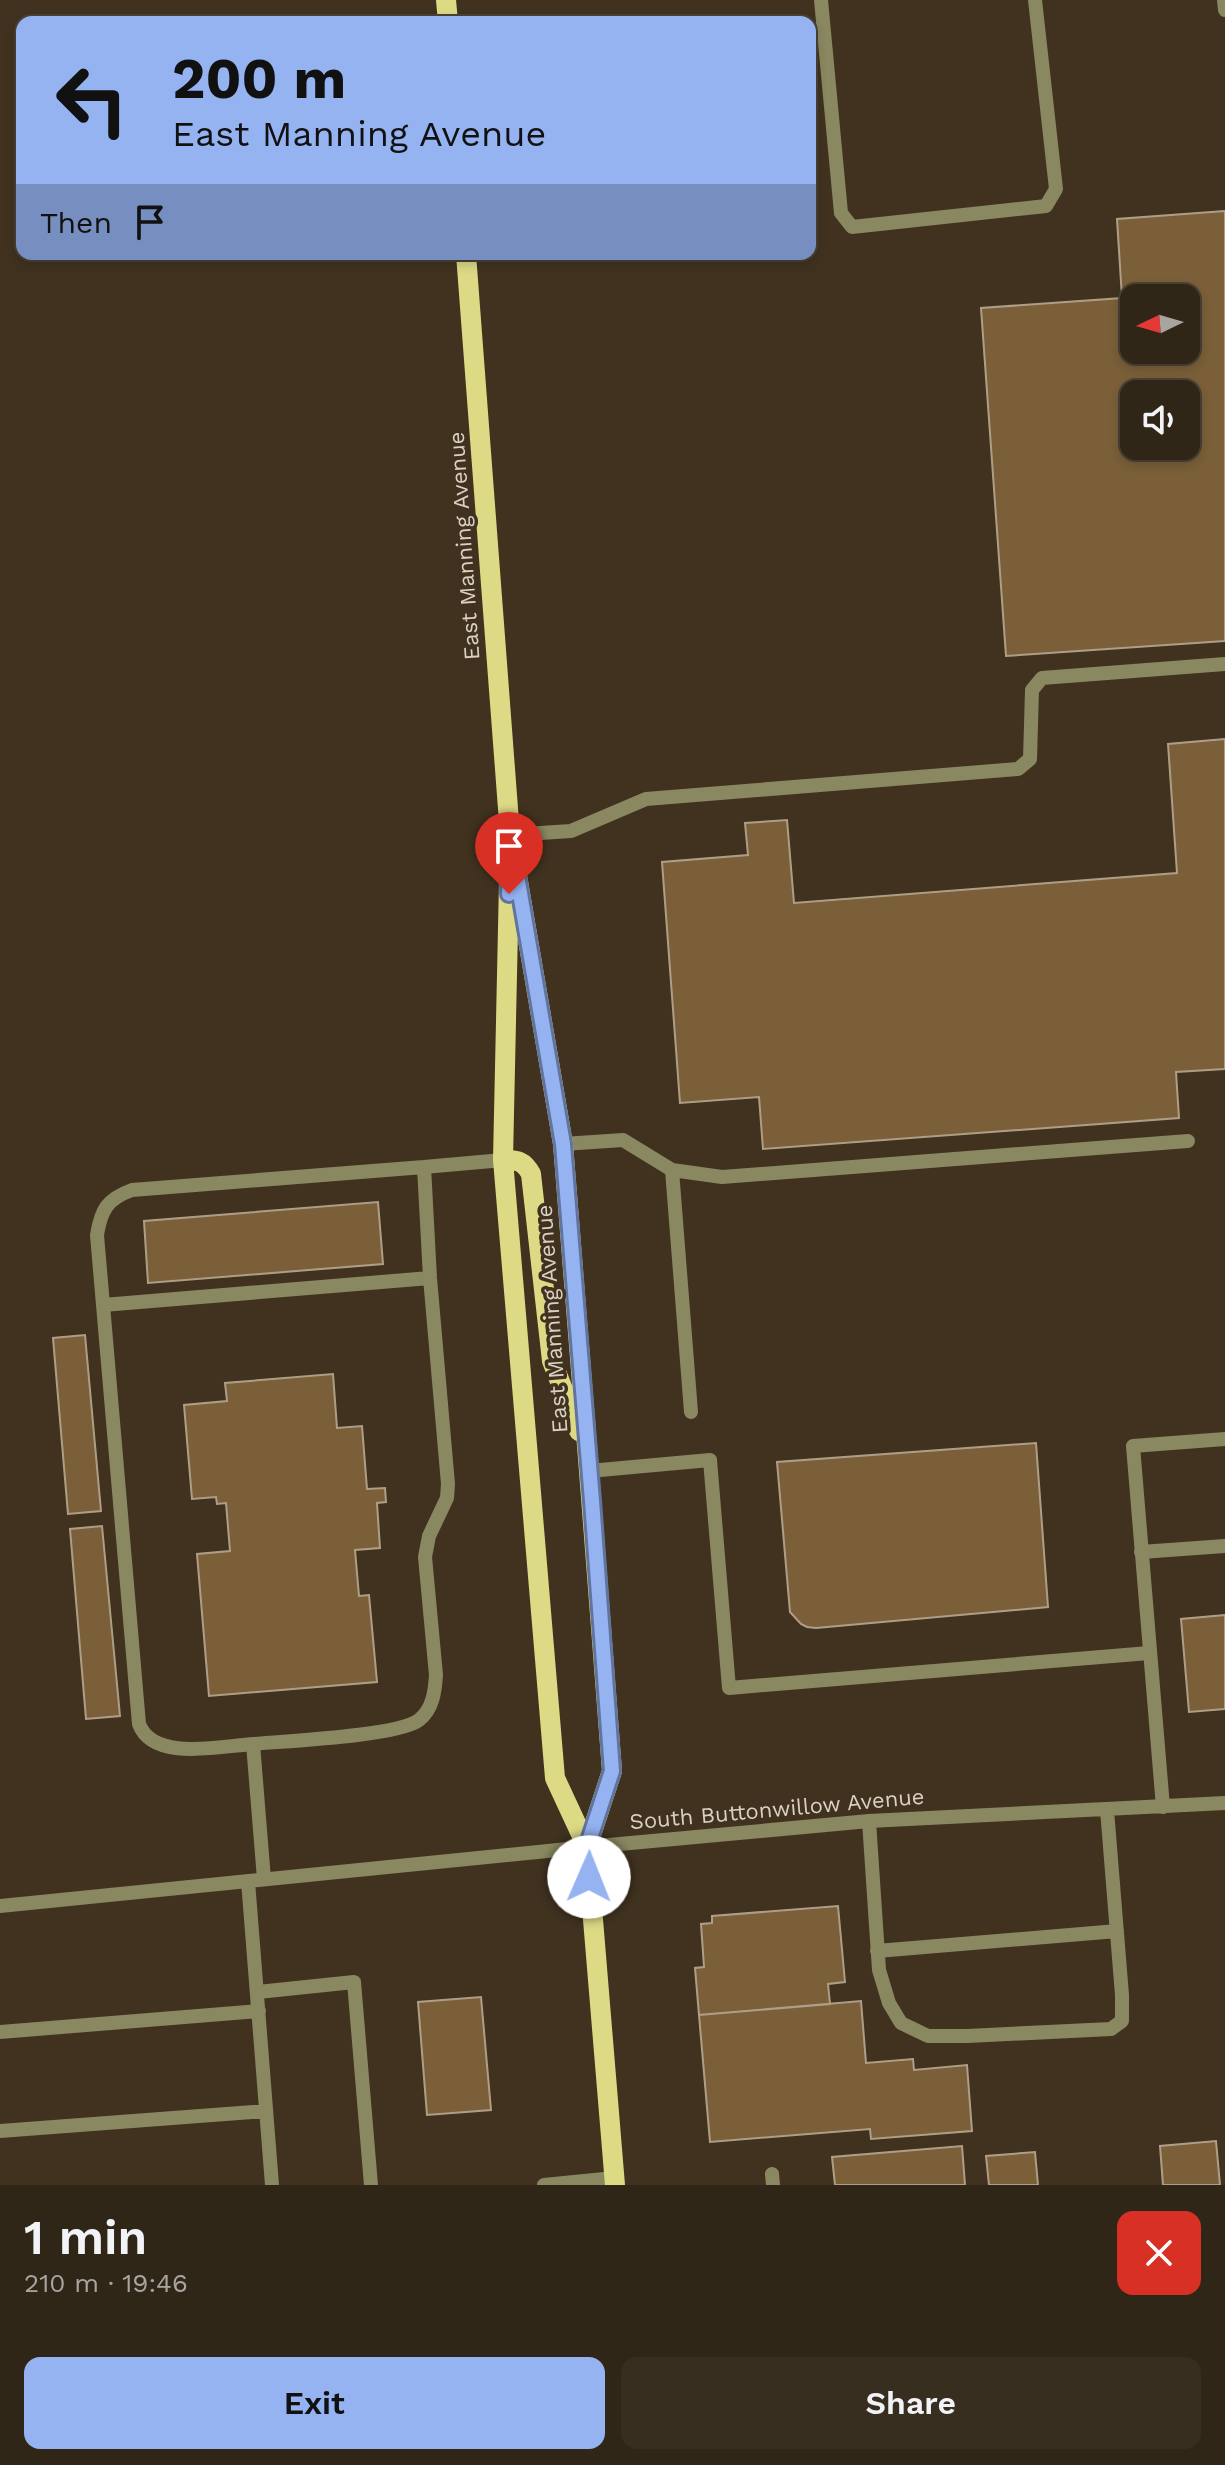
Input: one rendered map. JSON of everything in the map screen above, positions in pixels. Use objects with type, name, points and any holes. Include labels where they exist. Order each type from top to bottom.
[{"type":"main road","name":"East Manning Avenue","points":[[466,260],[510,835],[563,1144],[612,1771],[587,1847]]},
{"type":"main road","name":"East Manning Avenue","points":[[510,835],[503,1160],[555,1778],[587,1847],[614,2182]]},
{"type":"main road","points":[[503,1160],[526,1164],[531,1174],[552,1361],[587,1449]]},
{"type":"street","points":[[821,0],[841,213],[852,227],[1046,206],[1056,189],[1035,0]]},
{"type":"street","points":[[1224,0],[1225,10]]},
{"type":"street","points":[[510,835],[571,831],[646,799],[1018,769],[1030,759],[1032,690],[1042,678],[1225,664]]},
{"type":"street","points":[[563,1144],[623,1140],[672,1170],[722,1177],[1188,1141]]},
{"type":"street","points":[[424,1167],[448,1484],[443,1509],[426,1546],[436,1675],[431,1703],[417,1722],[394,1730],[253,1744],[172,1748],[150,1740],[139,1724],[97,1235],[106,1206],[117,1195],[132,1190],[503,1160]]},
{"type":"street","points":[[672,1170],[691,1412]]},
{"type":"street","points":[[103,1305],[430,1278]]},
{"type":"street","points":[[1163,1807],[1133,1446],[1225,1439]]},
{"type":"street","points":[[589,1471],[710,1460],[729,1688],[1149,1653]]},
{"type":"street","points":[[1141,1552],[1225,1546]]},
{"type":"street","points":[[253,1744],[264,1879]]},
{"type":"street","name":"South Buttonwillow Avenue","points":[[0,1906],[869,1821],[1225,1803]]},
{"type":"street","points":[[869,1821],[879,1970],[889,2003],[901,2023],[928,2036],[967,2036],[1111,2029],[1122,2021],[1107,1810]]},
{"type":"street","points":[[248,1881],[272,2185]]},
{"type":"street","points":[[877,1951],[1117,1931]]},
{"type":"street","points":[[258,1992],[354,1982],[371,2185]]},
{"type":"street","points":[[0,2032],[259,2011]]},
{"type":"street","points":[[0,2131],[266,2111]]},
{"type":"street","points":[[544,2185],[614,2182]]},
{"type":"building","points":[[1225,211],[1225,641],[1006,656],[981,308],[1120,298],[1120,364],[1200,364],[1200,284],[1121,284],[1117,219]]},
{"type":"building","points":[[1225,739],[1225,1069],[1176,1072],[1179,1118],[763,1149],[759,1097],[680,1103],[662,862],[748,855],[745,823],[787,820],[794,903],[1177,873],[1168,744]]},
{"type":"building","points":[[378,1202],[383,1264],[148,1283],[144,1221]]},
{"type":"building","points":[[85,1335],[101,1511],[68,1514],[53,1338]]},
{"type":"building","points":[[333,1374],[337,1428],[362,1426],[367,1489],[385,1488],[386,1502],[377,1503],[380,1548],[355,1550],[359,1596],[369,1595],[377,1682],[209,1696],[197,1554],[230,1551],[226,1503],[217,1504],[216,1497],[192,1499],[184,1405],[227,1401],[225,1383]]},
{"type":"building","points":[[1036,1443],[1048,1607],[816,1628],[801,1624],[790,1612],[777,1462]]},
{"type":"building","points":[[102,1526],[120,1716],[86,1719],[70,1529]]},
{"type":"building","points":[[1225,1615],[1225,1709],[1189,1712],[1181,1619]]},
{"type":"building","points":[[838,1906],[845,1982],[828,1984],[830,2004],[699,2015],[695,1968],[704,1967],[701,1924],[712,1923],[712,1916]]},
{"type":"building","points":[[481,1997],[491,2110],[427,2115],[418,2002]]},
{"type":"building","points":[[861,2001],[866,2063],[913,2059],[914,2070],[967,2065],[972,2131],[871,2139],[870,2129],[710,2142],[699,2015]]},
{"type":"building","points":[[1216,2141],[1220,2185],[1163,2185],[1160,2146]]},
{"type":"building","points":[[962,2146],[965,2185],[835,2185],[832,2157]]},
{"type":"building","points":[[1035,2152],[1038,2185],[989,2185],[986,2156]]},
{"type":"route","points":[[509,894],[510,835],[563,1144],[592,1501],[612,1771],[587,1847],[589,1877]]}]
